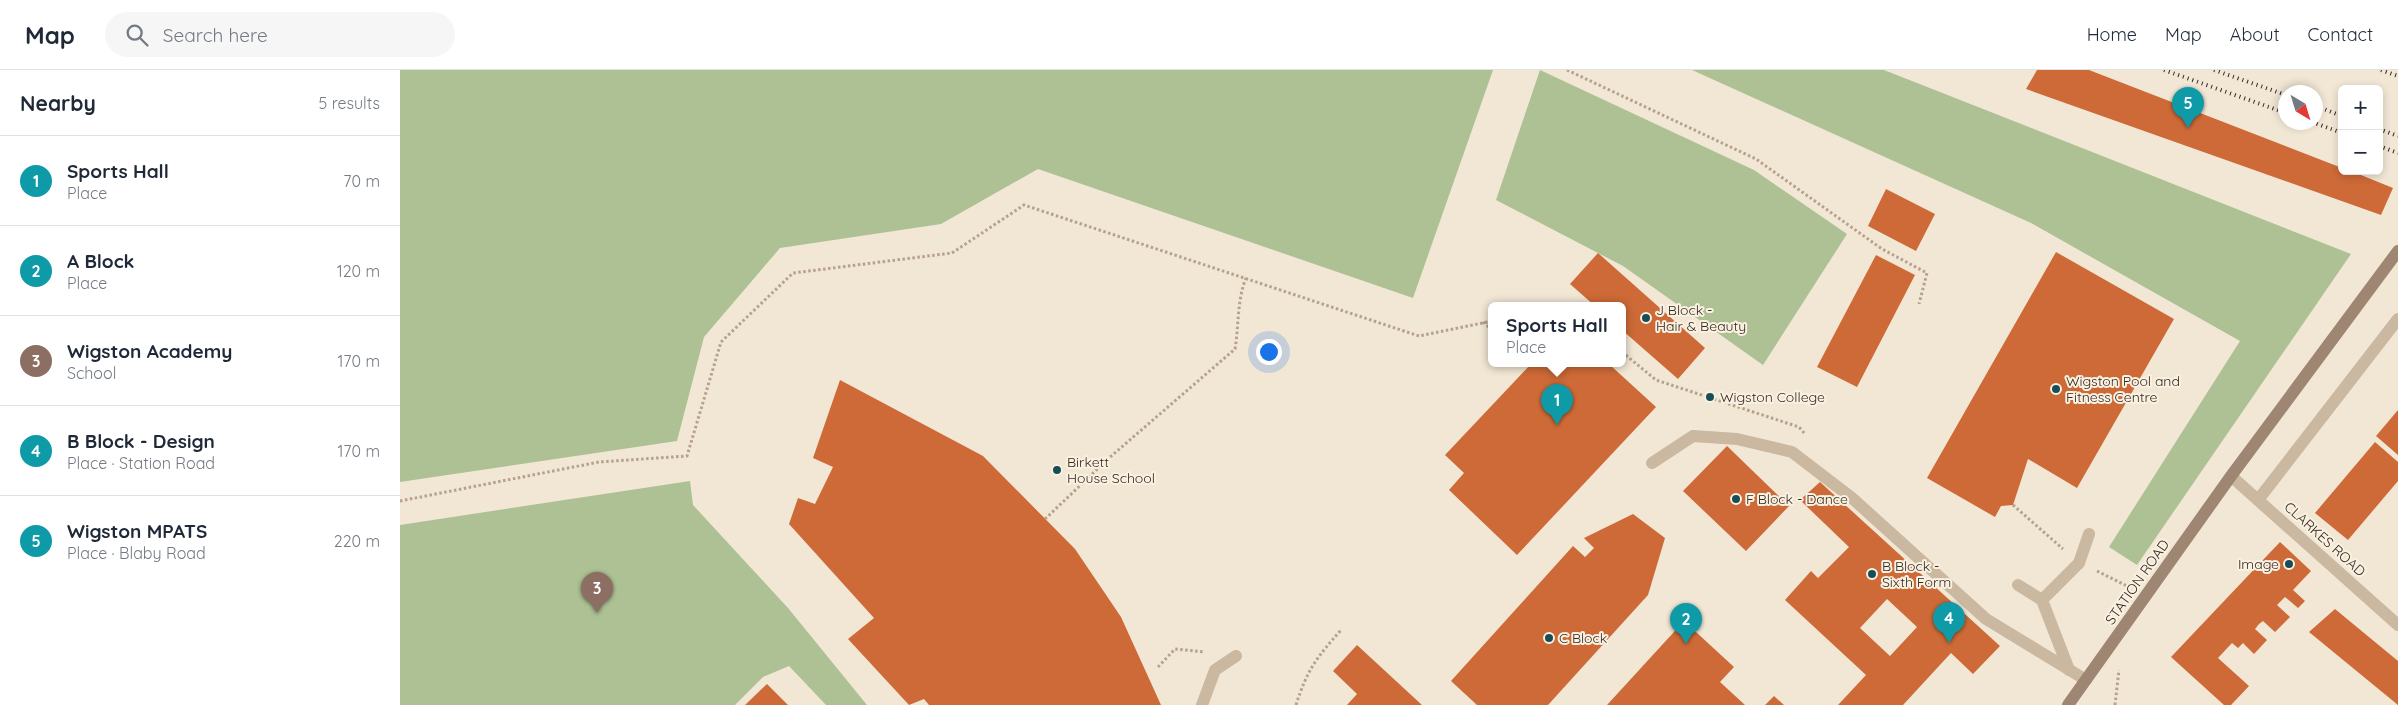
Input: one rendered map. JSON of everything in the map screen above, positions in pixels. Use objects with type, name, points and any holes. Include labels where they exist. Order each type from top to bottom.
[{"type":"main road","name":"STATION ROAD","points":[[2068,705],[2231,476],[2398,251]]},
{"type":"street","points":[[2258,500],[2398,319]]},
{"type":"street","points":[[1652,463],[1693,436],[1737,439],[1792,452],[1852,498],[1986,619],[2086,680]]},
{"type":"street","name":"CLARKES ROAD","points":[[2231,476],[2398,625]]},
{"type":"street","points":[[2042,600],[2079,563],[2089,534]]},
{"type":"street","points":[[2018,585],[2042,600],[2069,670]]},
{"type":"street","points":[[1202,705],[1215,670],[1236,656]]},
{"type":"path","points":[[1567,70],[1756,159],[1882,249],[1927,273],[1919,304]]},
{"type":"path","points":[[400,501],[599,462],[687,456],[721,342],[793,273],[952,253],[1024,205],[1419,336],[1488,321]]},
{"type":"path","points":[[1045,519],[1109,458],[1236,349],[1239,323],[1239,294],[1246,278]]},
{"type":"path","points":[[1483,322],[1488,326]]},
{"type":"path","points":[[1296,705],[1305,677],[1316,659],[1341,630]]},
{"type":"path","points":[[1158,667],[1175,649],[1236,656]]},
{"type":"green space","points":[[400,70],[1493,70],[1413,298],[1038,169],[941,224],[780,248],[704,337],[677,441],[400,482]]},
{"type":"green space","points":[[1540,70],[1754,170],[1847,234],[1763,365],[1623,266],[1496,200]]},
{"type":"green space","points":[[1692,70],[1884,70],[2351,254],[2137,565],[2109,547],[2240,341],[2031,223]]},
{"type":"green space","points":[[690,481],[693,505],[788,608],[867,705],[826,705],[789,666],[763,677],[735,705],[400,705],[400,525]]},
{"type":"building","points":[[2037,70],[2089,70],[2338,166],[2338,175],[2361,175],[2393,188],[2381,215],[2026,89]]},
{"type":"building","points":[[1886,189],[1935,214],[1916,251],[1868,226]]},
{"type":"building","name":"Wigston Pool and Fitness Centre","points":[[2056,252],[2174,319],[2077,488],[2028,459],[2013,505],[2001,506],[1995,517],[1927,478]]},
{"type":"building","name":"J Block - Hair & Beauty","points":[[1598,253],[1705,348],[1678,379],[1626,334],[1626,302],[1590,302],[1570,284]]},
{"type":"building","points":[[1876,255],[1915,275],[1857,387],[1817,367]]},
{"type":"building","points":[[1528,367],[1612,367],[1656,407],[1517,555],[1449,490],[1464,473],[1445,455]]},
{"type":"building","points":[[840,380],[983,456],[1075,549],[1121,617],[1161,705],[929,705],[924,699],[909,705],[848,639],[874,618],[789,524],[798,498],[815,504],[833,467],[813,458]]},
{"type":"building","points":[[2398,410],[2398,455],[2376,436]]},
{"type":"building","points":[[2375,442],[2398,462],[2398,481],[2348,540],[2315,513]]},
{"type":"building","name":"F Block - Dance","points":[[1727,446],[1789,506],[1746,551],[1683,491]]},
{"type":"building","points":[[1820,482],[2000,646],[1973,674],[1951,653],[1903,705],[1838,705],[1866,675],[1785,600],[1811,571],[1818,578],[1849,547],[1800,500]],"holes":[[[1887,599],[1917,627],[1890,656],[1860,628]]]},
{"type":"building","name":"C Block","points":[[1633,514],[1665,538],[1648,595],[1548,705],[1477,705],[1451,681],[1573,546],[1585,557],[1594,548],[1584,538]]},
{"type":"building","points":[[2280,542],[2311,571],[2293,590],[2305,601],[2298,608],[2285,597],[2277,605],[2290,617],[2275,632],[2263,621],[2259,624],[2255,629],[2267,640],[2254,654],[2243,643],[2238,648],[2232,643],[2218,658],[2249,686],[2231,705],[2224,705],[2171,657]]},
{"type":"building","points":[[2335,609],[2398,661],[2398,705],[2309,632]]},
{"type":"building","points":[[1684,621],[1734,667],[1720,682],[1745,705],[1607,705]]},
{"type":"building","points":[[1357,645],[1422,705],[1347,705],[1357,694],[1333,671]]},
{"type":"building","points":[[767,684],[788,705],[745,705]]},
{"type":"building","points":[[1774,696],[1784,705],[1765,705]]},
{"type":"railway","points":[[2164,70],[2278,110]]},
{"type":"railway","points":[[2214,70],[2278,92]]},
{"type":"railway","points":[[2381,70],[2398,76]]},
{"type":"railway","points":[[2323,109],[2338,114]]},
{"type":"railway","points":[[2323,126],[2338,132]]},
{"type":"railway","points":[[2382,130],[2398,136]]},
{"type":"railway","points":[[2383,147],[2398,153]]},
{"type":"place","name":"Wigston MPATS","points":[[2188,128]]},
{"type":"place","name":"J Block - Hair & Beauty","points":[[1646,318]]},
{"type":"place","name":"Wigston Pool and Fitness Centre","points":[[2056,389]]},
{"type":"place","name":"Wigston College","points":[[1710,397]]},
{"type":"place","name":"Sports Hall","points":[[1557,425]]},
{"type":"place","name":"Birkett House School","points":[[1057,470]]},
{"type":"place","name":"F Block - Dance","points":[[1736,499]]},
{"type":"place","name":"Image","points":[[2289,564]]},
{"type":"place","name":"B Block - Sixth Form","points":[[1872,574]]},
{"type":"place","name":"Wigston Academy","points":[[597,613]]},
{"type":"place","name":"C Block","points":[[1549,638]]},
{"type":"place","name":"B Block - Design","points":[[1949,643]]},
{"type":"place","name":"A Block","points":[[1686,644]]}]
